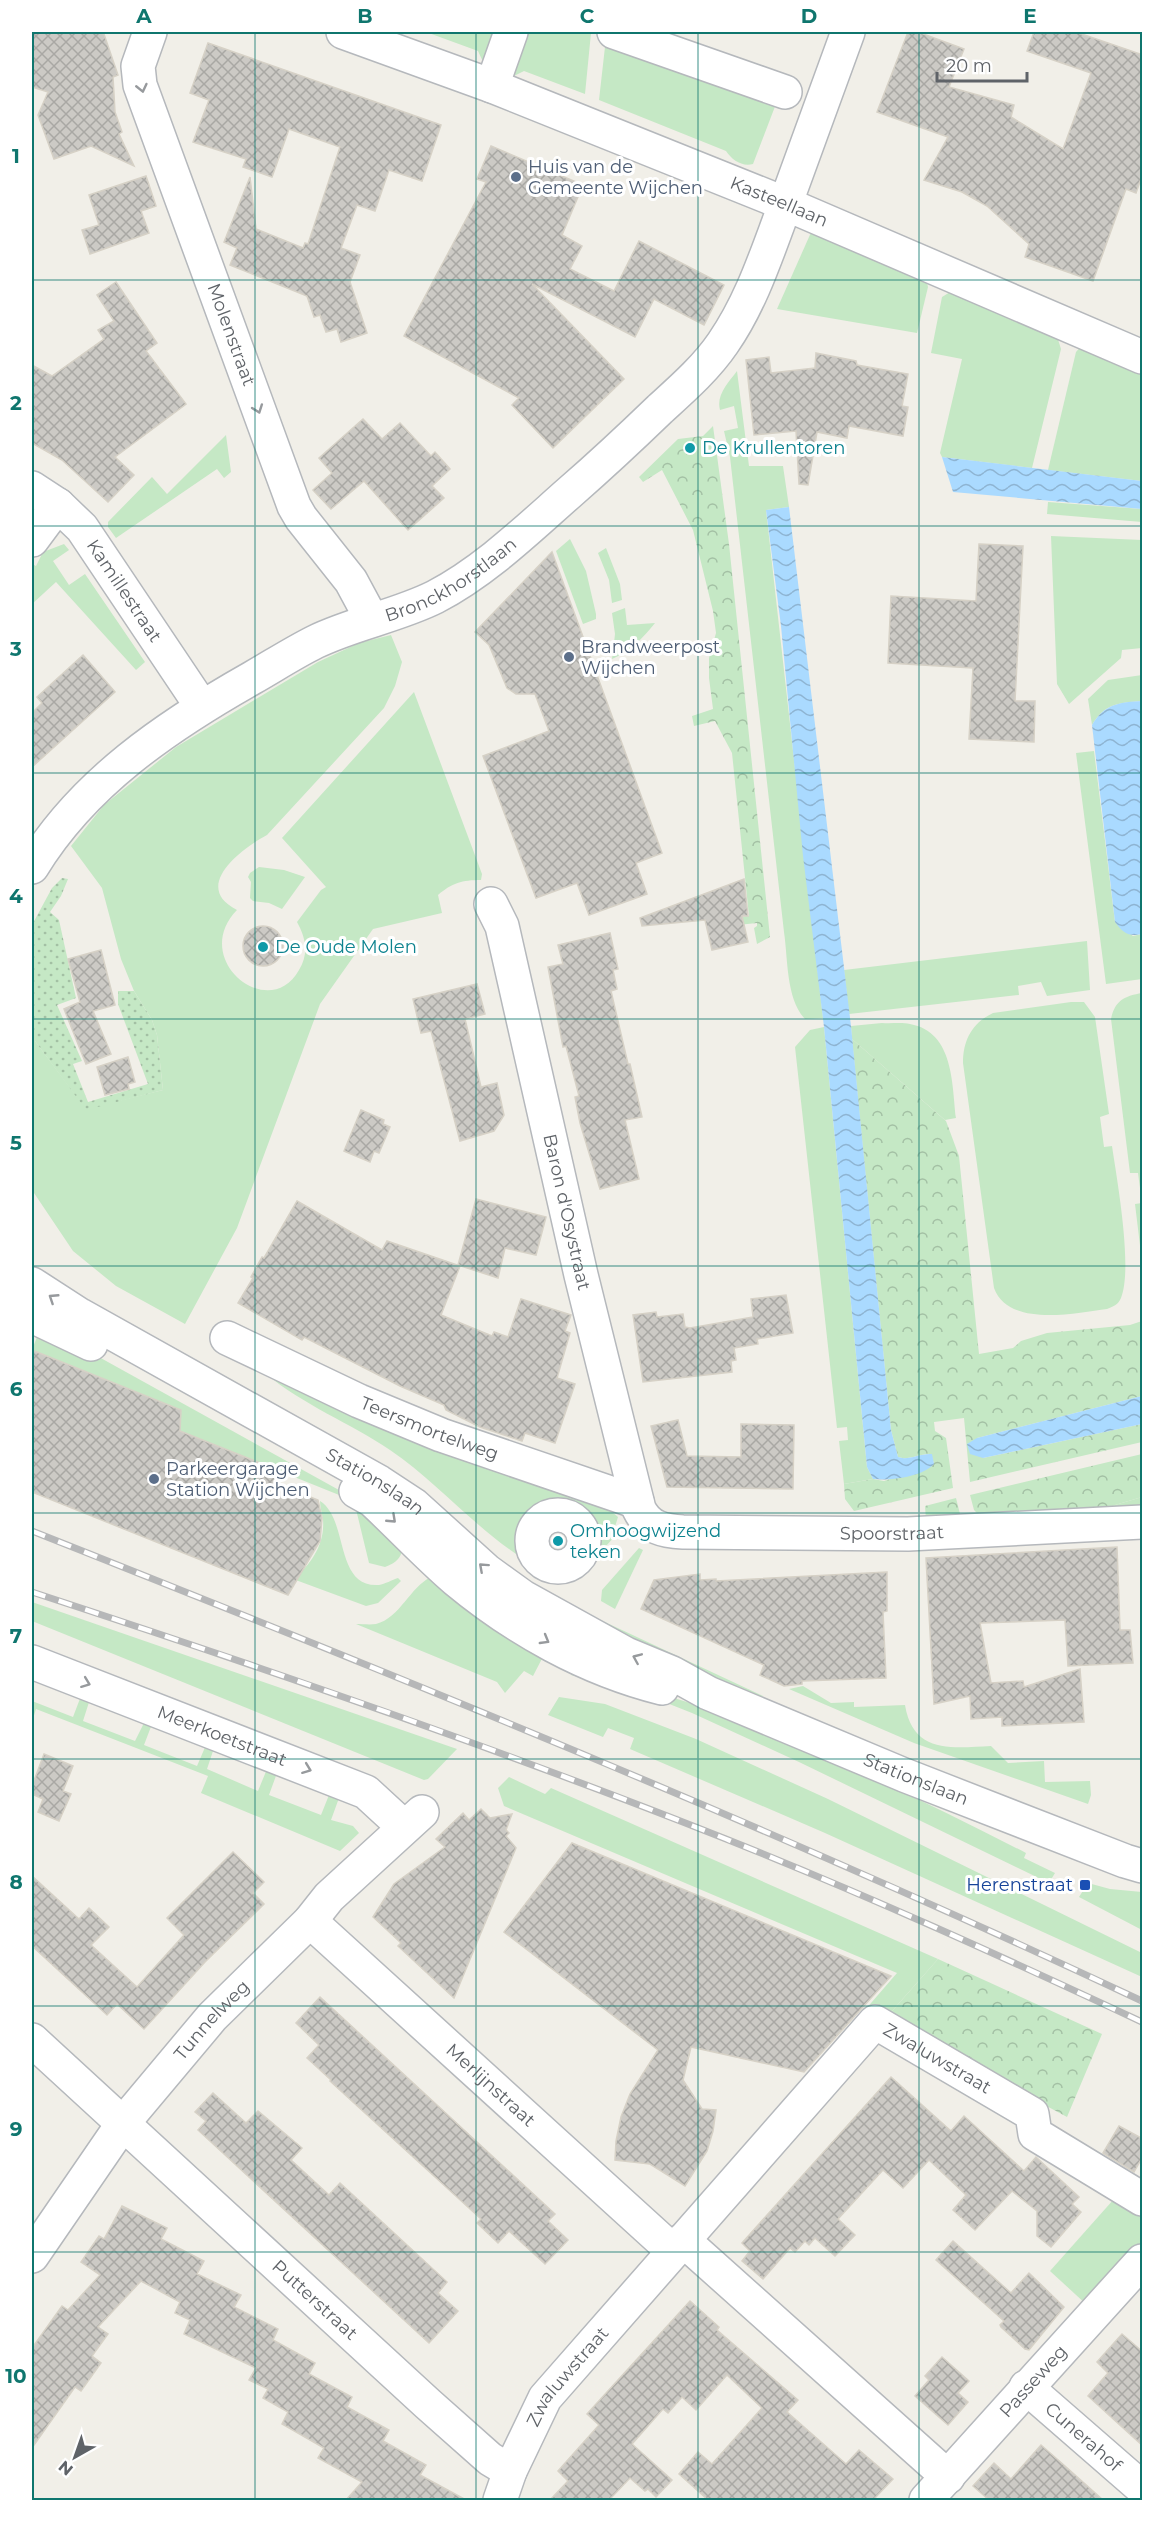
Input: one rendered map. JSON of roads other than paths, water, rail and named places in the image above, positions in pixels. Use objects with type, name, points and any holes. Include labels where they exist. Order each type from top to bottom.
[{"type":"street","name":"Molenstraat","points":[[150,32],[138,66],[140,85],[278,464],[301,518],[351,581],[372,620]]},
{"type":"street","name":"Kasteellaan","points":[[343,32],[492,86],[786,204],[1143,357]]},
{"type":"street","points":[[492,86],[511,32]]},
{"type":"street","points":[[614,32],[785,92]]},
{"type":"street","name":"Bronckhorstlaan","points":[[32,867],[63,824],[114,771],[164,732],[202,707],[315,642],[435,597],[471,574],[606,460],[698,373],[724,342],[744,308],[786,204],[848,32]]},
{"type":"street","points":[[32,540],[45,497]]},
{"type":"street","name":"Kamillestraat","points":[[45,497],[90,539],[202,707]]},
{"type":"street","name":"Baron d'Osystraat","points":[[491,904],[501,926],[581,1275],[641,1511]]},
{"type":"street","name":"Stationslaan","points":[[32,1284],[80,1315],[379,1482],[414,1505],[487,1571],[523,1598],[590,1635],[672,1673],[708,1693],[904,1775],[1137,1867]]},
{"type":"street","name":"Stationslaan","points":[[32,1316],[77,1336],[372,1500],[462,1585],[495,1611],[558,1647],[600,1669],[630,1680],[668,1689],[708,1693]]},
{"type":"street","name":"Teersmortelweg","points":[[227,1338],[359,1401],[441,1436],[641,1511]]},
{"type":"street","name":"Spoorstraat","points":[[641,1511],[662,1530],[683,1533],[908,1534],[1119,1521],[1143,1522]]},
{"type":"street","name":"Meerkoetstraat","points":[[32,1662],[366,1792],[413,1820]]},
{"type":"street","name":"Tunnelweg","points":[[32,2256],[124,2122],[212,2017],[310,1921],[329,1897],[413,1820]]},
{"type":"street","name":"Merlijnstraat","points":[[310,1921],[678,2245]]},
{"type":"street","name":"Zwaluwstraat","points":[[505,2486],[545,2398],[875,2022],[1032,2114],[1035,2134],[1143,2199]]},
{"type":"street","points":[[32,2040],[124,2122]]},
{"type":"street","name":"Putterstraat","points":[[124,2122],[490,2459],[505,2486]]},
{"type":"street","points":[[678,2245],[948,2477]]},
{"type":"street","name":"Passeweg","points":[[926,2500],[1026,2387],[1143,2261]]},
{"type":"street","name":"Cunerahof","points":[[1026,2387],[1143,2488]]},
{"type":"water","points":[[942,457],[1142,481],[1142,509],[953,492]]},
{"type":"water","points":[[789,507],[851,1026],[891,1430],[898,1457],[932,1454],[934,1464],[922,1472],[897,1479],[873,1479],[867,1467],[824,1027],[803,856],[781,626],[766,510]]},
{"type":"water","points":[[1142,701],[1142,934],[1133,935],[1124,931],[1115,922],[1092,725],[1107,708],[1127,702]]},
{"type":"water","points":[[1142,1396],[1142,1424],[983,1458],[970,1454],[967,1444],[977,1438]]},
{"type":"railway","points":[[32,1531],[591,1757],[868,1876],[1142,2001]]},
{"type":"railway","points":[[32,1592],[380,1710],[640,1805],[779,1860],[1142,2022]]},
{"type":"place","name":"Huis van de Gemeente Wijchen","points":[[516,177]]},
{"type":"place","name":"De Krullentoren","points":[[690,448]]},
{"type":"place","name":"Brandweerpost Wijchen","points":[[569,657]]},
{"type":"place","name":"De Oude Molen","points":[[263,947]]},
{"type":"place","name":"Parkeergarage Station Wijchen","points":[[154,1479]]},
{"type":"place","name":"Omhoogwijzend teken","points":[[558,1541]]},
{"type":"place","name":"Herenstraat","points":[[1085,1885]]}]
